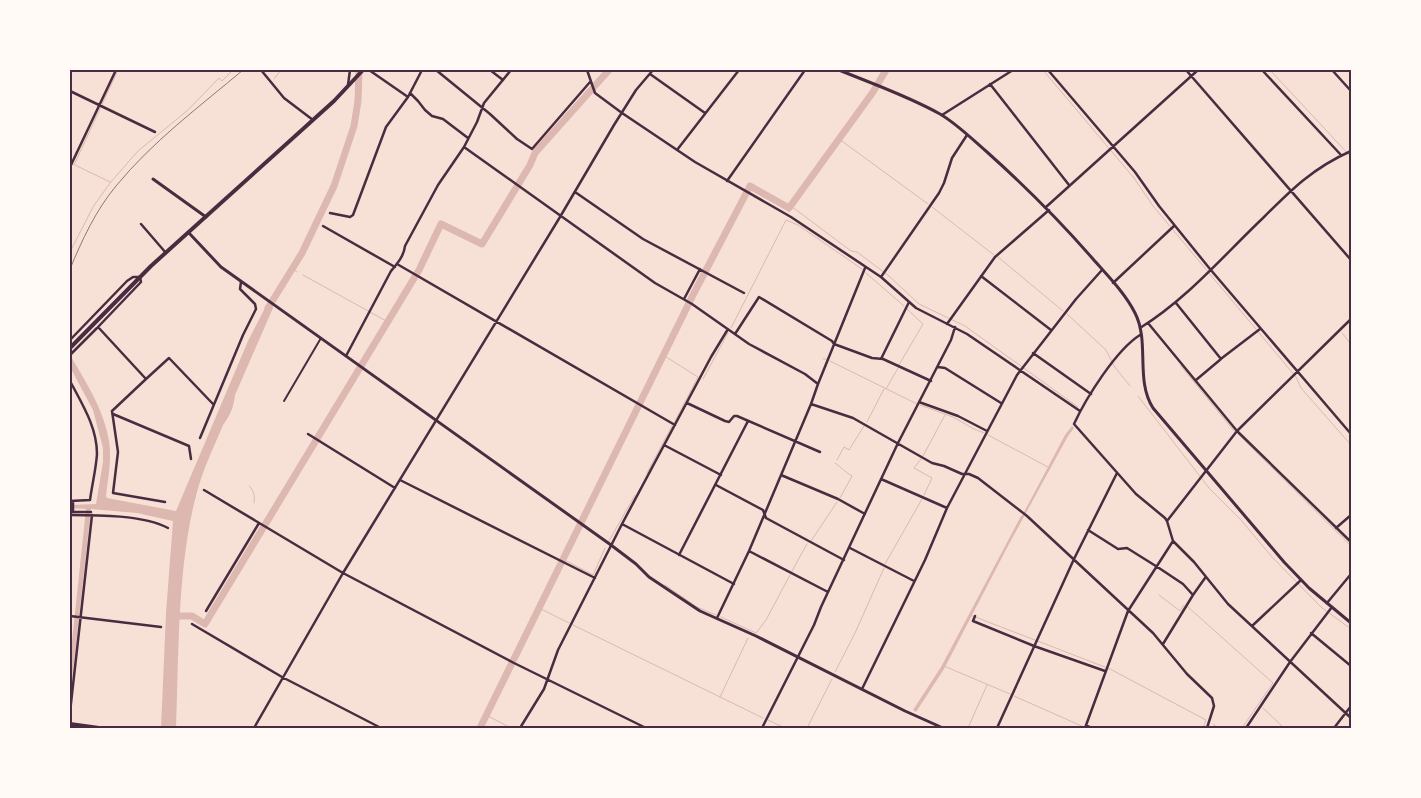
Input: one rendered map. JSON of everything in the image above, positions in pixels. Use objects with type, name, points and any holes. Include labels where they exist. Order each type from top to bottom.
[{"type":"highway","points":[[72,349],[88,329],[140,277],[313,120],[364,70]]},
{"type":"highway","points":[[70,724],[99,728]]},
{"type":"street","points":[[71,165],[101,106],[116,70]]},
{"type":"street","points":[[261,70],[284,98],[313,120]]},
{"type":"street","points":[[348,87],[350,70]]},
{"type":"street","points":[[369,70],[418,100],[432,116],[443,119],[468,138]]},
{"type":"street","points":[[330,213],[350,217],[353,215],[386,127],[409,95],[422,70]]},
{"type":"street","points":[[436,70],[490,114],[517,139],[532,149],[592,85]]},
{"type":"street","points":[[490,70],[503,80]]},
{"type":"street","points":[[346,356],[438,185],[464,147],[482,108],[511,70]]},
{"type":"street","points":[[586,70],[595,93],[622,113],[677,150],[744,191],[791,216],[866,268],[882,276],[923,313],[948,322],[1022,368],[1080,411]]},
{"type":"street","points":[[254,728],[343,573],[435,420],[636,90],[653,70]]},
{"type":"street","points":[[677,150],[738,70]]},
{"type":"street","points":[[727,180],[805,70]]},
{"type":"street","points":[[839,70],[920,103],[942,115],[1048,208],[1113,283],[1130,304],[1136,315],[1140,328],[1144,384],[1149,401],[1158,415],[1298,582],[1327,602],[1329,610],[1351,623]]},
{"type":"street","points":[[942,115],[1013,70]]},
{"type":"street","points":[[1048,70],[1134,172],[1174,226],[1295,374],[1351,434]]},
{"type":"street","points":[[1186,70],[1351,260]]},
{"type":"street","points":[[948,322],[1004,248],[1111,146],[1198,70]]},
{"type":"street","points":[[1262,70],[1342,155]]},
{"type":"street","points":[[1332,70],[1351,91]]},
{"type":"street","points":[[650,74],[704,113]]},
{"type":"street","points":[[990,84],[1069,185]]},
{"type":"street","points":[[70,91],[155,132]]},
{"type":"street","points":[[882,276],[939,193],[952,158],[967,135]]},
{"type":"street","points":[[464,147],[655,283],[692,304],[749,344],[805,374],[818,384]]},
{"type":"street","points":[[1140,328],[1176,303],[1290,190],[1328,161],[1350,152]]},
{"type":"street","points":[[70,155],[74,158]]},
{"type":"street","points":[[153,179],[206,217]]},
{"type":"street","points":[[575,192],[643,239],[744,293]]},
{"type":"street","points":[[141,224],[166,253]]},
{"type":"street","points":[[323,226],[418,276],[675,426]]},
{"type":"street","points":[[1113,283],[1174,226]]},
{"type":"street","points":[[189,233],[221,267],[241,282],[611,545],[684,602],[943,728]]},
{"type":"street","points":[[717,619],[749,551],[866,268]]},
{"type":"street","points":[[685,300],[701,270]]},
{"type":"street","points":[[862,689],[947,508],[1022,368],[1051,330],[1102,270]]},
{"type":"street","points":[[981,276],[1051,330]]},
{"type":"street","points":[[70,340],[126,281],[133,277],[140,277],[141,282],[98,327],[72,349],[70,355]]},
{"type":"street","points":[[200,438],[213,404],[257,306],[240,289],[241,282]]},
{"type":"street","points":[[735,334],[759,297],[832,340],[834,344],[872,358],[881,359],[931,381]]},
{"type":"street","points":[[881,359],[909,302]]},
{"type":"street","points":[[1176,303],[1221,359]]},
{"type":"street","points":[[1167,521],[1237,431],[1351,319]]},
{"type":"street","points":[[1148,323],[1237,431],[1351,542]]},
{"type":"street","points":[[98,327],[146,379]]},
{"type":"street","points":[[762,728],[850,548],[898,443],[938,367],[955,328]]},
{"type":"street","points":[[520,728],[548,680],[558,650],[611,545],[711,357],[728,329]]},
{"type":"street","points":[[1196,380],[1260,330]]},
{"type":"street","points":[[1140,335],[1113,363],[1080,411],[1074,424],[1136,494],[1167,521],[1172,541],[1194,562],[1228,604],[1351,718]]},
{"type":"street","points":[[284,401],[321,338]]},
{"type":"street","points":[[1033,353],[1091,394]]},
{"type":"street","points":[[165,502],[113,492],[118,452],[112,411],[169,358],[213,404]]},
{"type":"street","points":[[938,367],[945,368],[1002,404]]},
{"type":"street","points":[[70,381],[90,418],[97,454],[90,500],[71,502],[71,513],[91,513],[137,520],[168,528]]},
{"type":"street","points":[[919,402],[958,416],[987,431]]},
{"type":"street","points":[[687,403],[725,421],[730,422],[734,416],[737,416],[795,442],[797,440],[820,452]]},
{"type":"street","points":[[811,404],[853,418],[932,463],[978,478],[1025,514],[1145,625],[1187,674],[1212,698],[1214,706],[1209,727]]},
{"type":"street","points":[[113,414],[189,446],[191,459]]},
{"type":"street","points":[[679,555],[748,422]]},
{"type":"street","points":[[308,434],[395,488]]},
{"type":"street","points":[[664,445],[721,475]]},
{"type":"street","points":[[997,728],[1074,559],[1117,473]]},
{"type":"street","points":[[781,475],[838,499],[865,514]]},
{"type":"street","points":[[881,479],[947,508]]},
{"type":"street","points":[[400,480],[594,578]]},
{"type":"street","points":[[716,485],[763,510],[766,518],[844,560]]},
{"type":"street","points":[[204,490],[343,573],[510,661],[646,728]]},
{"type":"street","points":[[70,712],[91,513]]},
{"type":"street","points":[[1336,528],[1351,515]]},
{"type":"street","points":[[206,612],[259,523]]},
{"type":"street","points":[[622,524],[734,584]]},
{"type":"street","points":[[1088,530],[1118,549],[1127,548],[1183,584],[1193,595]]},
{"type":"street","points":[[1092,728],[1086,727],[1128,611],[1157,568],[1172,541]]},
{"type":"street","points":[[850,548],[914,581]]},
{"type":"street","points":[[749,551],[828,592]]},
{"type":"street","points":[[1327,602],[1351,574]]},
{"type":"street","points":[[1162,644],[1206,578]]},
{"type":"street","points":[[1252,626],[1298,582]]},
{"type":"street","points":[[1246,728],[1290,662],[1329,610]]},
{"type":"street","points":[[72,617],[161,627]]},
{"type":"street","points":[[974,617],[973,621],[1106,669]]},
{"type":"street","points":[[192,624],[282,677],[381,728]]},
{"type":"street","points":[[1311,633],[1351,666]]},
{"type":"street","points":[[1334,728],[1351,706]]},
{"type":"shaded area","points":[[267,304],[273,308],[235,395],[228,418],[205,466],[190,520],[182,579],[176,728],[161,728],[166,613],[173,521],[137,513],[91,509],[70,698],[70,660],[86,509],[70,508],[70,505],[96,504],[103,462],[103,448],[93,410],[70,367],[70,355],[94,397],[107,430],[110,455],[107,498],[176,511],[248,341]]},
{"type":"shaded area","points":[[1072,426],[1074,428],[1009,544],[944,669],[916,712],[913,710],[941,667],[1065,435]]},
{"type":"waterway","points":[[70,163],[74,165],[118,70]]},
{"type":"waterway","points":[[70,252],[93,207],[110,183],[138,151],[188,110],[219,78],[222,81],[233,70]]},
{"type":"waterway","points":[[274,79],[281,70]]},
{"type":"waterway","points":[[268,308],[302,253],[334,186],[354,126],[358,101],[359,70]]},
{"type":"waterway","points":[[174,616],[192,616],[205,624],[419,270],[441,224],[482,244],[530,165],[535,153],[609,70]]},
{"type":"waterway","points":[[480,728],[693,295],[750,186],[789,208],[873,92],[886,70]]},
{"type":"waterway","points":[[1043,70],[1134,178],[1153,206],[1296,377],[1301,388],[1351,445]]},
{"type":"waterway","points":[[1270,70],[1351,157]]},
{"type":"waterway","points":[[839,139],[928,204]]},
{"type":"waterway","points":[[75,165],[110,182]]},
{"type":"waterway","points":[[791,206],[851,251],[857,252],[889,276],[919,304],[965,326],[1078,407]]},
{"type":"waterway","points":[[932,207],[994,255]]},
{"type":"waterway","points":[[731,328],[786,220],[798,225],[862,269]]},
{"type":"waterway","points":[[998,257],[1063,311]]},
{"type":"waterway","points":[[293,269],[297,272]]},
{"type":"waterway","points":[[866,273],[904,306]]},
{"type":"waterway","points":[[303,275],[388,322]]},
{"type":"waterway","points":[[899,365],[923,324],[907,309]]},
{"type":"waterway","points":[[1067,314],[1106,350],[1114,366],[1130,386]]},
{"type":"waterway","points":[[703,379],[728,333]]},
{"type":"waterway","points":[[1342,333],[1351,344]]},
{"type":"waterway","points":[[663,355],[698,377],[674,423]]},
{"type":"waterway","points":[[830,361],[917,404]]},
{"type":"waterway","points":[[1181,366],[1234,431]]},
{"type":"waterway","points":[[886,389],[898,368]]},
{"type":"waterway","points":[[867,422],[884,389]]},
{"type":"waterway","points":[[1138,396],[1209,488],[1241,520],[1272,557],[1321,607],[1351,629]]},
{"type":"waterway","points":[[920,405],[953,417],[984,433]]},
{"type":"waterway","points":[[923,456],[945,415]]},
{"type":"waterway","points":[[647,473],[672,426]]},
{"type":"waterway","points":[[837,460],[844,447],[849,450],[864,426]]},
{"type":"waterway","points":[[1238,434],[1351,546]]},
{"type":"waterway","points":[[988,435],[1048,467]]},
{"type":"waterway","points":[[921,459],[914,468],[932,478],[924,495]]},
{"type":"waterway","points":[[835,463],[852,476],[840,498]]},
{"type":"waterway","points":[[249,486],[254,493],[254,503]]},
{"type":"waterway","points":[[609,541],[635,495]]},
{"type":"waterway","points":[[885,564],[922,499]]},
{"type":"waterway","points":[[811,541],[837,502]]},
{"type":"waterway","points":[[792,571],[807,544]]},
{"type":"waterway","points":[[563,559],[593,575],[605,548]]},
{"type":"waterway","points":[[835,672],[884,568]]},
{"type":"waterway","points":[[721,617],[756,633],[766,620],[790,575]]},
{"type":"waterway","points":[[665,585],[697,607],[716,615]]},
{"type":"waterway","points":[[1159,595],[1180,611],[1184,605]]},
{"type":"waterway","points":[[1188,607],[1273,683],[1242,728]]},
{"type":"waterway","points":[[539,608],[569,623]]},
{"type":"waterway","points":[[970,615],[1110,669],[1206,720],[1203,728]]},
{"type":"waterway","points":[[573,625],[763,718]]},
{"type":"waterway","points":[[720,697],[748,638]]},
{"type":"waterway","points":[[944,666],[1010,694]]},
{"type":"waterway","points":[[807,728],[832,679]]},
{"type":"waterway","points":[[968,728],[987,685]]},
{"type":"waterway","points":[[1014,696],[1084,727]]},
{"type":"waterway","points":[[1263,708],[1284,728]]},
{"type":"waterway","points":[[486,715],[511,728]]},
{"type":"waterway","points":[[768,720],[785,728]]},
{"type":"waterway","points":[[1213,724],[1218,728]]},
{"type":"railway","points":[[70,269],[90,226],[116,186],[161,139],[243,70]]}]
